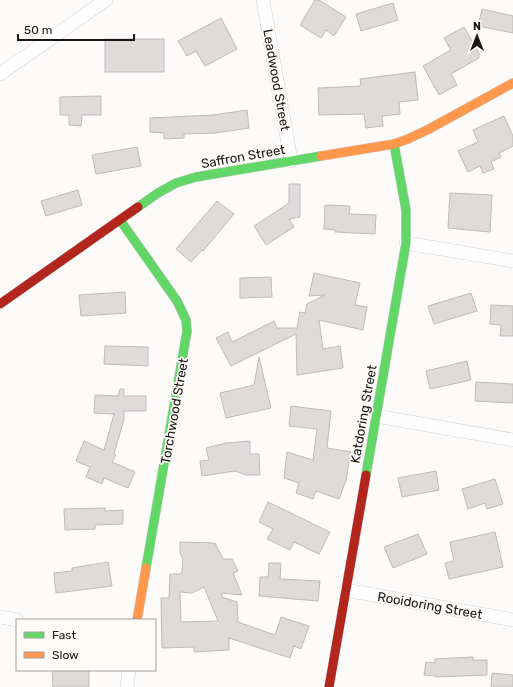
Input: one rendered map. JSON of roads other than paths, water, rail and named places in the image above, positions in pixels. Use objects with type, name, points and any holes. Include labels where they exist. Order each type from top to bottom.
[{"type":"street","points":[[0,74],[106,0]]},
{"type":"street","name":"Leadwood Street","points":[[264,0],[291,161]]},
{"type":"street","name":"Saffron Street","points":[[0,304],[158,193],[176,183],[196,177],[394,144],[430,129],[513,83]]},
{"type":"street","name":"Katdoring Street","points":[[329,687],[406,243],[406,210],[394,144]]},
{"type":"street","name":"Torchwood Street","points":[[120,220],[177,301],[186,320],[187,331],[137,619]]},
{"type":"street","points":[[406,243],[513,262]]},
{"type":"street","points":[[376,416],[513,440]]},
{"type":"street","name":"Rooidoring Street","points":[[346,590],[513,620]]},
{"type":"street","points":[[0,617],[16,620]]},
{"type":"street","points":[[127,687],[129,671]]}]
